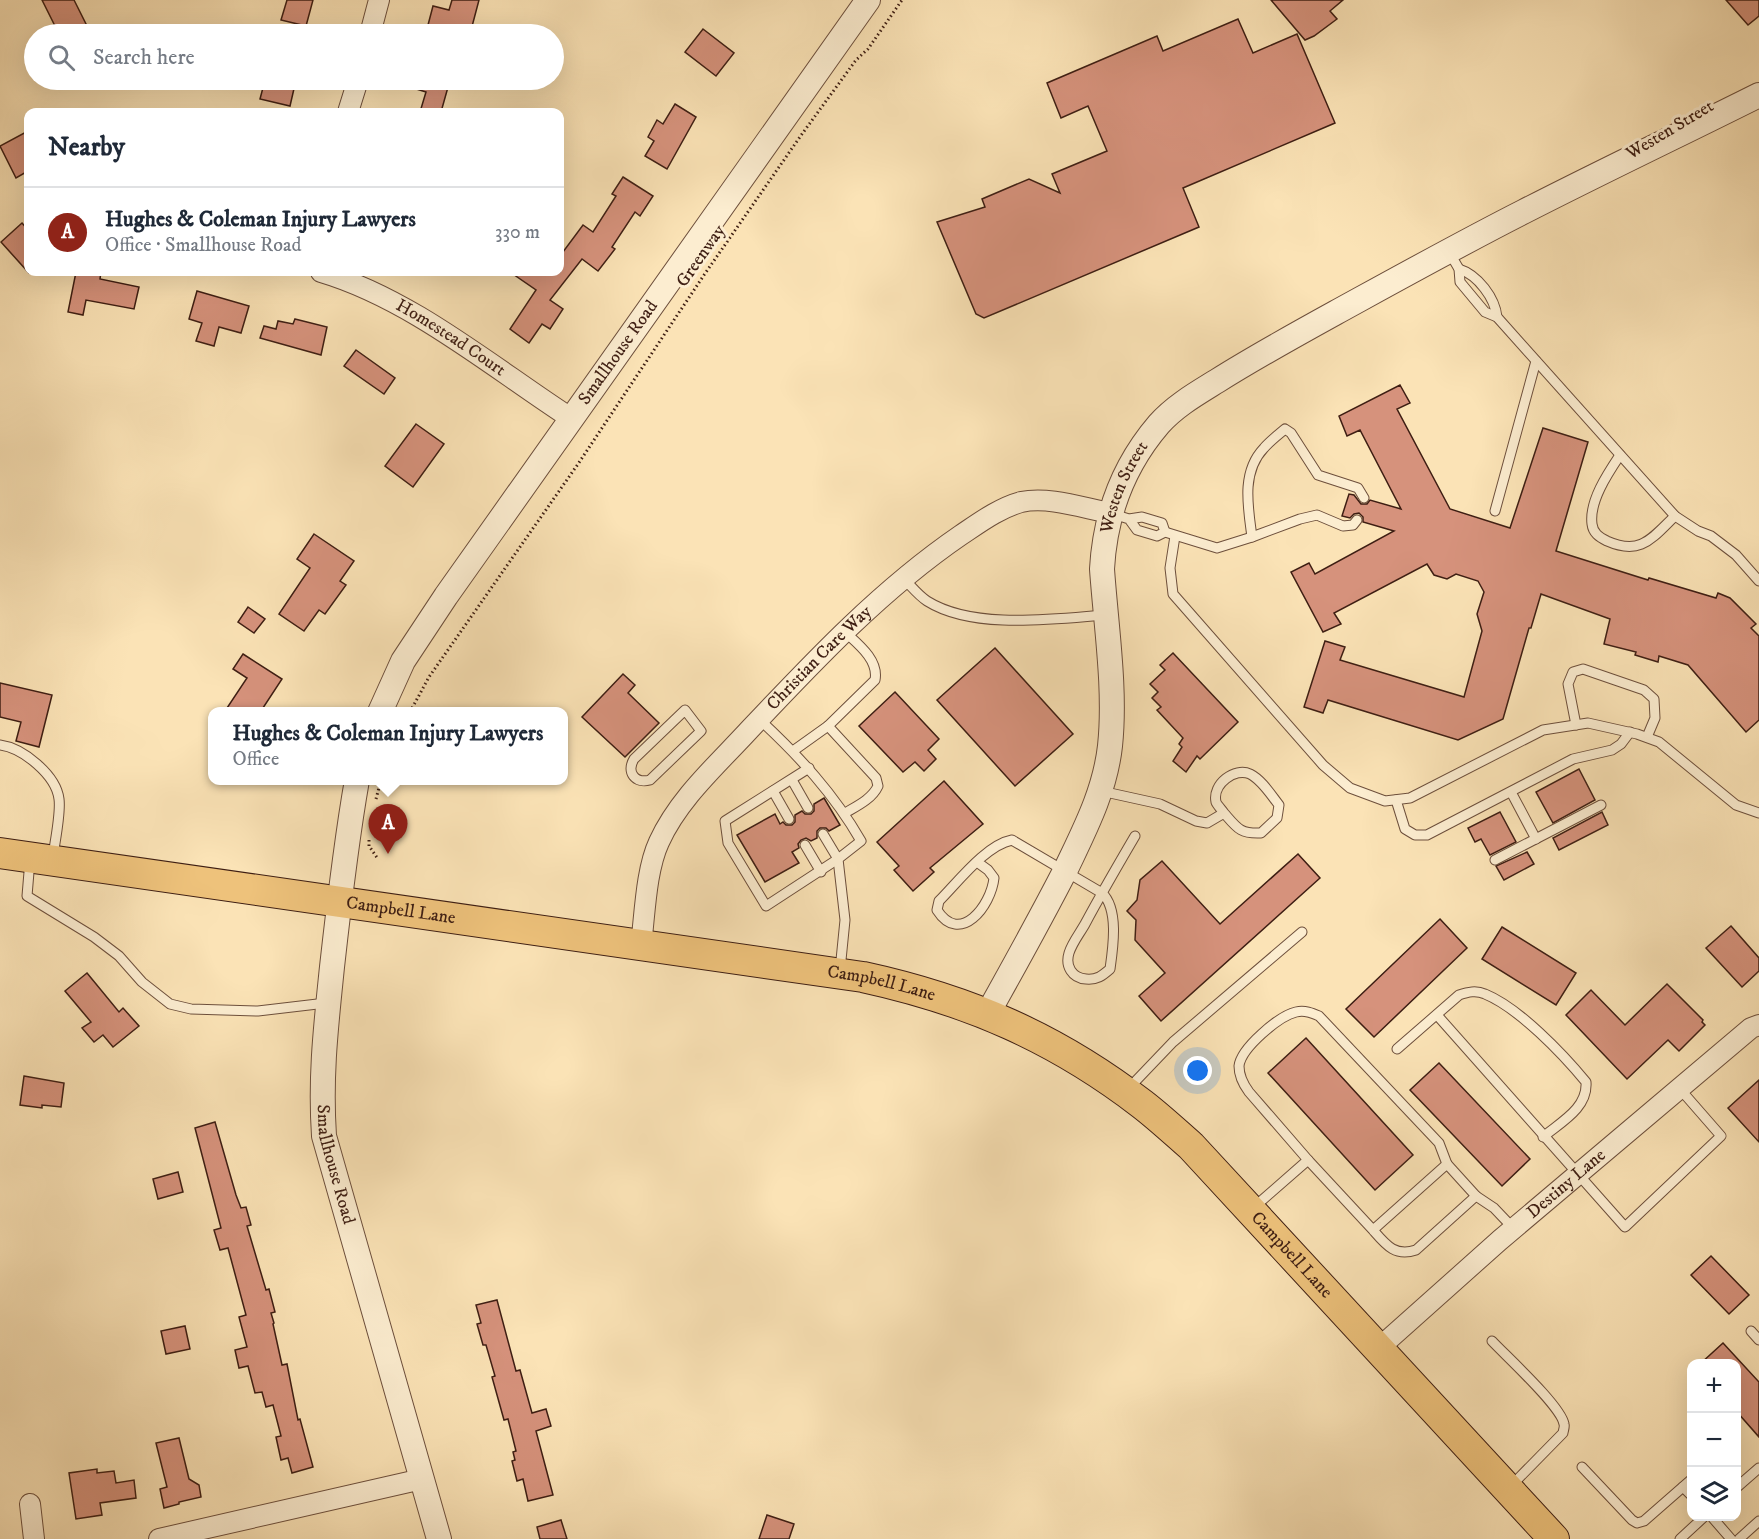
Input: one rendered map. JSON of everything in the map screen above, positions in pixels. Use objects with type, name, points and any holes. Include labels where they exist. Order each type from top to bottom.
[{"type":"main road","name":"Campbell Lane","points":[[0,853],[840,973],[944,997],[1022,1029],[1063,1051],[1125,1092],[1191,1146],[1554,1539]]},
{"type":"street","points":[[373,24],[379,0]]},
{"type":"street","name":"Smallhouse Road","points":[[382,707],[403,661],[440,605],[868,0]]},
{"type":"street","name":"Westen Street","points":[[988,1014],[1064,872],[1094,811],[1101,791],[1110,746],[1112,713],[1102,569],[1103,550],[1120,516],[1122,482],[1136,456],[1160,424],[1178,406],[1241,366],[1454,260],[1759,77]]},
{"type":"street","points":[[349,108],[355,90]]},
{"type":"street","name":"Westen Street","points":[[1581,184],[1759,95]]},
{"type":"street","name":"Homestead Court","points":[[332,276],[361,286],[430,324],[572,419]]},
{"type":"street","name":"Christian Care Way","points":[[641,945],[651,867],[658,844],[671,819],[759,719],[845,632],[904,579],[934,553],[985,519],[1020,502],[1056,502],[1120,516]]},
{"type":"street","name":"Smallhouse Road","points":[[356,785],[339,902],[322,1063],[321,1100],[324,1136],[439,1539]]},
{"type":"street","name":"Destiny Lane","points":[[1379,1348],[1579,1174],[1756,1029]]},
{"type":"street","points":[[159,1539],[422,1479]]},
{"type":"street","points":[[30,1504],[34,1539]]},
{"type":"lane","points":[[1454,260],[1460,282],[1465,289],[1485,312],[1497,317],[1675,516],[1698,531],[1711,536],[1736,555],[1759,581]]},
{"type":"lane","points":[[1454,260],[1471,273],[1496,304],[1497,317]]},
{"type":"lane","points":[[1495,511],[1536,361]]},
{"type":"lane","points":[[1252,537],[1246,498],[1251,469],[1262,449],[1285,429],[1291,432],[1318,475],[1358,488],[1364,498]]},
{"type":"lane","points":[[1620,456],[1603,481],[1595,505],[1592,523],[1595,533],[1623,547],[1636,547],[1648,542],[1675,516]]},
{"type":"lane","points":[[1120,516],[1137,530],[1157,536],[1165,532],[1217,548],[1317,515],[1343,525],[1353,525],[1357,520]]},
{"type":"lane","points":[[1120,516],[1142,517],[1162,523],[1165,532]]},
{"type":"lane","points":[[1175,536],[1170,568],[1173,594],[1323,765],[1350,788],[1385,801],[1410,798],[1544,730],[1588,723],[1630,732],[1659,742],[1736,805],[1759,813]]},
{"type":"lane","points":[[904,579],[926,601],[944,610],[971,616],[1005,620],[1105,615]]},
{"type":"lane","points":[[793,751],[828,726],[875,680],[876,675],[870,657],[845,632]]},
{"type":"lane","points":[[1576,725],[1568,684],[1573,672],[1583,669],[1644,690],[1654,699],[1655,718],[1647,737]]},
{"type":"lane","points":[[685,710],[701,731],[650,780],[643,782],[637,780],[631,773],[630,766],[634,759],[685,710]]},
{"type":"lane","points":[[759,719],[809,768],[845,813],[861,841],[821,872],[766,906],[728,843],[725,821],[809,768]]},
{"type":"lane","points":[[828,726],[876,778],[878,786],[875,792],[845,813]]},
{"type":"lane","points":[[1396,800],[1405,829],[1415,835],[1428,835],[1573,759],[1612,750],[1621,744],[1630,732]]},
{"type":"lane","points":[[0,745],[11,747],[45,770],[59,799],[42,859],[27,896],[94,937],[119,956],[142,982],[170,1004],[191,1009],[258,1011],[328,1002]]},
{"type":"lane","points":[[1235,773],[1249,773],[1258,779],[1279,805],[1277,818],[1261,833],[1245,833],[1238,830],[1224,813],[1216,802],[1217,794],[1222,783],[1235,773]]},
{"type":"lane","points":[[792,780],[808,808]]},
{"type":"lane","points":[[773,791],[789,819]]},
{"type":"lane","points":[[1101,791],[1160,804],[1196,821],[1207,823],[1224,813]]},
{"type":"lane","points":[[1511,792],[1536,839]]},
{"type":"lane","points":[[1495,860],[1601,805]]},
{"type":"lane","points":[[824,834],[838,859],[846,920],[840,973]]},
{"type":"lane","points":[[977,862],[994,878],[993,887],[985,904],[976,917],[964,923],[952,923],[942,919],[937,910],[939,901],[977,862],[1001,842],[1012,840],[1102,893],[1108,898],[1111,908],[1113,942],[1110,969],[1101,978],[1083,979],[1071,973],[1068,965],[1069,953],[1102,893],[1135,836]]},
{"type":"lane","points":[[805,845],[821,872]]},
{"type":"lane","points":[[1125,1092],[1173,1042],[1302,932]]},
{"type":"lane","points":[[1397,1049],[1437,1016],[1458,995],[1471,991],[1485,994],[1510,1009],[1534,1029],[1586,1082],[1587,1094],[1580,1106],[1543,1137]]},
{"type":"lane","points":[[1476,1196],[1416,1250],[1407,1253],[1399,1252],[1373,1230],[1249,1092],[1241,1080],[1239,1067],[1242,1055],[1268,1029],[1284,1017],[1297,1012],[1309,1012],[1319,1016],[1438,1143],[1447,1164],[1476,1196],[1494,1208],[1514,1229]]},
{"type":"lane","points":[[1437,1016],[1625,1227],[1721,1136],[1680,1089]]},
{"type":"lane","points":[[1251,1210],[1308,1160]]},
{"type":"lane","points":[[1373,1230],[1447,1164]]},
{"type":"lane","points":[[1750,1331],[1759,1340]]},
{"type":"lane","points":[[1492,1341],[1548,1400],[1565,1425],[1563,1433],[1508,1489]]},
{"type":"lane","points":[[1582,1467],[1637,1523],[1644,1521],[1687,1483]]},
{"type":"lane","points":[[1741,1484],[1759,1468]]},
{"type":"lane","points":[[1683,1487],[1687,1491]]},
{"type":"lane","points":[[1680,1539],[1700,1521]]},
{"type":"lane","points":[[1715,1521],[1731,1539]]},
{"type":"lane","points":[[1739,1539],[1759,1521]]},
{"type":"path","name":"Greenway","points":[[412,707],[429,677],[612,413],[704,274],[802,134],[856,60],[868,49],[902,0]]},
{"type":"path","points":[[374,803],[379,785]]},
{"type":"path","points":[[368,836],[369,846],[378,859]]},
{"type":"building","points":[[42,0],[74,0],[86,24],[54,24]]},
{"type":"building","points":[[287,0],[313,0],[307,24],[281,20]]},
{"type":"building","points":[[452,0],[479,0],[473,24],[428,24],[433,6],[449,10]]},
{"type":"building","points":[[1271,0],[1343,0],[1330,11],[1337,19],[1305,40]]},
{"type":"building","points":[[1726,0],[1759,0],[1759,16],[1748,25]]},
{"type":"building","points":[[1238,19],[1253,53],[1297,34],[1335,123],[1183,188],[1199,227],[984,318],[976,314],[937,222],[985,207],[982,199],[1029,179],[1060,193],[1052,174],[1107,151],[1088,106],[1061,118],[1047,83],[1157,36],[1163,51]]},
{"type":"building","points":[[703,29],[734,53],[716,76],[685,52]]},
{"type":"building","points":[[262,90],[294,90],[290,106],[260,99]]},
{"type":"building","points":[[420,90],[447,90],[442,108],[421,108],[426,92]]},
{"type":"building","points":[[675,104],[696,117],[667,169],[645,156],[654,141],[648,137],[657,120],[663,124]]},
{"type":"building","points":[[24,133],[24,173],[16,178],[0,146]]},
{"type":"building","points":[[623,177],[653,196],[640,216],[635,212],[612,247],[615,249],[598,271],[582,259],[550,300],[563,309],[550,329],[542,324],[529,343],[510,329],[536,290],[516,276],[564,276],[564,251],[583,225],[593,232],[616,196],[612,194]]},
{"type":"building","points":[[22,223],[24,225],[24,268],[1,242]]},
{"type":"building","points":[[75,276],[100,276],[100,279],[139,287],[134,309],[86,300],[83,315],[68,312]]},
{"type":"building","points":[[197,291],[249,306],[241,333],[219,327],[214,346],[196,341],[202,323],[189,319]]},
{"type":"building","points":[[295,319],[327,327],[321,355],[260,338],[264,326],[276,329],[278,321],[293,324]]},
{"type":"building","points":[[356,350],[395,378],[384,394],[344,366]]},
{"type":"building","points":[[1400,385],[1410,403],[1397,409],[1450,509],[1510,528],[1543,428],[1588,442],[1556,551],[1648,580],[1649,578],[1716,598],[1718,593],[1730,598],[1756,624],[1751,628],[1759,636],[1759,720],[1746,732],[1688,665],[1659,656],[1658,662],[1635,655],[1636,652],[1604,644],[1610,619],[1541,594],[1503,719],[1458,740],[1328,700],[1323,713],[1304,707],[1325,641],[1345,647],[1340,660],[1464,697],[1482,631],[1477,614],[1484,592],[1478,581],[1456,574],[1447,579],[1434,575],[1427,564],[1334,613],[1341,624],[1323,632],[1291,572],[1309,563],[1315,574],[1394,531],[1363,522],[1363,517],[1359,513],[1350,518],[1342,516],[1349,494],[1354,495],[1361,504],[1367,504],[1370,500],[1401,509],[1360,430],[1347,436],[1339,416]]},
{"type":"building","points":[[416,424],[444,444],[413,487],[385,466]]},
{"type":"building","points":[[314,534],[354,561],[340,581],[346,585],[325,614],[319,610],[304,631],[279,614],[310,568],[297,559]]},
{"type":"building","points":[[248,607],[265,619],[254,633],[238,622]]},
{"type":"building","points":[[995,648],[1073,734],[1015,786],[937,700]]},
{"type":"building","points":[[1173,653],[1238,722],[1200,759],[1197,756],[1186,772],[1173,761],[1182,747],[1179,744],[1183,738],[1157,710],[1161,707],[1152,698],[1158,692],[1150,684],[1165,670],[1160,665]]},
{"type":"building","points":[[243,654],[282,679],[264,707],[228,707],[247,678],[233,669]]},
{"type":"building","points":[[623,674],[635,685],[628,693],[659,723],[625,757],[582,717]]},
{"type":"building","points":[[0,683],[52,695],[39,747],[16,741],[21,722],[0,717]]},
{"type":"building","points":[[895,692],[939,739],[928,750],[936,759],[924,771],[915,762],[903,772],[859,726]]},
{"type":"building","points":[[1579,769],[1595,800],[1553,823],[1536,792]]},
{"type":"building","points":[[944,781],[983,824],[930,868],[934,872],[913,891],[894,870],[899,866],[877,842]]},
{"type":"building","points":[[824,798],[840,825],[829,831],[826,828],[820,828],[817,831],[817,838],[811,841],[806,838],[801,840],[798,844],[799,848],[792,852],[799,863],[765,882],[737,835],[775,814],[780,824],[783,822],[786,825],[792,825],[795,822],[795,815],[802,811],[805,814],[811,814],[814,811],[814,804]]},
{"type":"building","points":[[1500,812],[1516,842],[1490,855],[1481,839],[1475,842],[1468,828]]},
{"type":"building","points":[[1602,812],[1608,825],[1559,850],[1553,838]]},
{"type":"building","points":[[1527,852],[1534,864],[1504,880],[1496,866]]},
{"type":"building","points":[[1298,854],[1320,878],[1161,1021],[1139,996],[1165,973],[1135,940],[1136,920],[1127,911],[1137,900],[1140,880],[1162,861],[1220,924]]},
{"type":"building","points":[[1440,919],[1467,948],[1374,1037],[1346,1009]]},
{"type":"building","points":[[1731,926],[1759,958],[1759,971],[1742,987],[1706,948]]},
{"type":"building","points":[[1502,927],[1576,973],[1556,1005],[1482,959]]},
{"type":"building","points":[[87,973],[119,1012],[123,1008],[139,1026],[113,1047],[103,1035],[94,1042],[82,1028],[91,1022],[65,991]]},
{"type":"building","points":[[1667,984],[1703,1020],[1705,1025],[1679,1051],[1668,1040],[1627,1079],[1566,1015],[1591,990],[1625,1025]]},
{"type":"building","points":[[1306,1038],[1413,1155],[1375,1190],[1268,1073]]},
{"type":"building","points":[[1439,1063],[1530,1159],[1502,1186],[1410,1090]]},
{"type":"building","points":[[24,1076],[64,1083],[61,1107],[42,1105],[42,1108],[20,1105]]},
{"type":"building","points":[[1759,1080],[1759,1142],[1728,1108]]},
{"type":"building","points":[[215,1122],[236,1195],[241,1208],[246,1207],[251,1225],[247,1226],[275,1312],[271,1313],[282,1365],[287,1364],[298,1420],[300,1419],[313,1467],[292,1473],[288,1458],[281,1460],[276,1437],[281,1436],[273,1405],[266,1407],[262,1392],[255,1393],[248,1366],[239,1368],[235,1350],[247,1347],[239,1317],[246,1315],[228,1248],[220,1250],[214,1230],[221,1228],[195,1128]]},
{"type":"building","points":[[178,1172],[183,1192],[158,1199],[153,1179]]},
{"type":"building","points":[[1711,1256],[1749,1295],[1729,1314],[1691,1275]]},
{"type":"building","points":[[497,1300],[516,1371],[520,1370],[532,1413],[546,1409],[551,1426],[536,1431],[553,1495],[528,1501],[523,1479],[517,1481],[512,1461],[515,1460],[513,1452],[516,1451],[508,1419],[504,1420],[492,1377],[495,1376],[477,1324],[481,1323],[476,1305]]},
{"type":"building","points":[[185,1326],[190,1349],[166,1354],[161,1331]]},
{"type":"building","points":[[1723,1343],[1738,1359],[1705,1359]]},
{"type":"building","points":[[1741,1362],[1759,1382],[1759,1437],[1741,1417]]},
{"type":"building","points":[[179,1438],[189,1479],[199,1485],[201,1497],[164,1508],[160,1489],[167,1487],[156,1443]]},
{"type":"building","points":[[97,1469],[97,1473],[114,1471],[116,1483],[134,1480],[136,1498],[100,1503],[102,1515],[76,1519],[69,1473]]},
{"type":"building","points":[[767,1515],[794,1524],[789,1539],[759,1539]]},
{"type":"building","points":[[561,1520],[567,1539],[540,1539],[537,1527]]},
{"type":"place","name":"Hughes & Coleman Injury Lawyers","points":[[388,854]]}]
